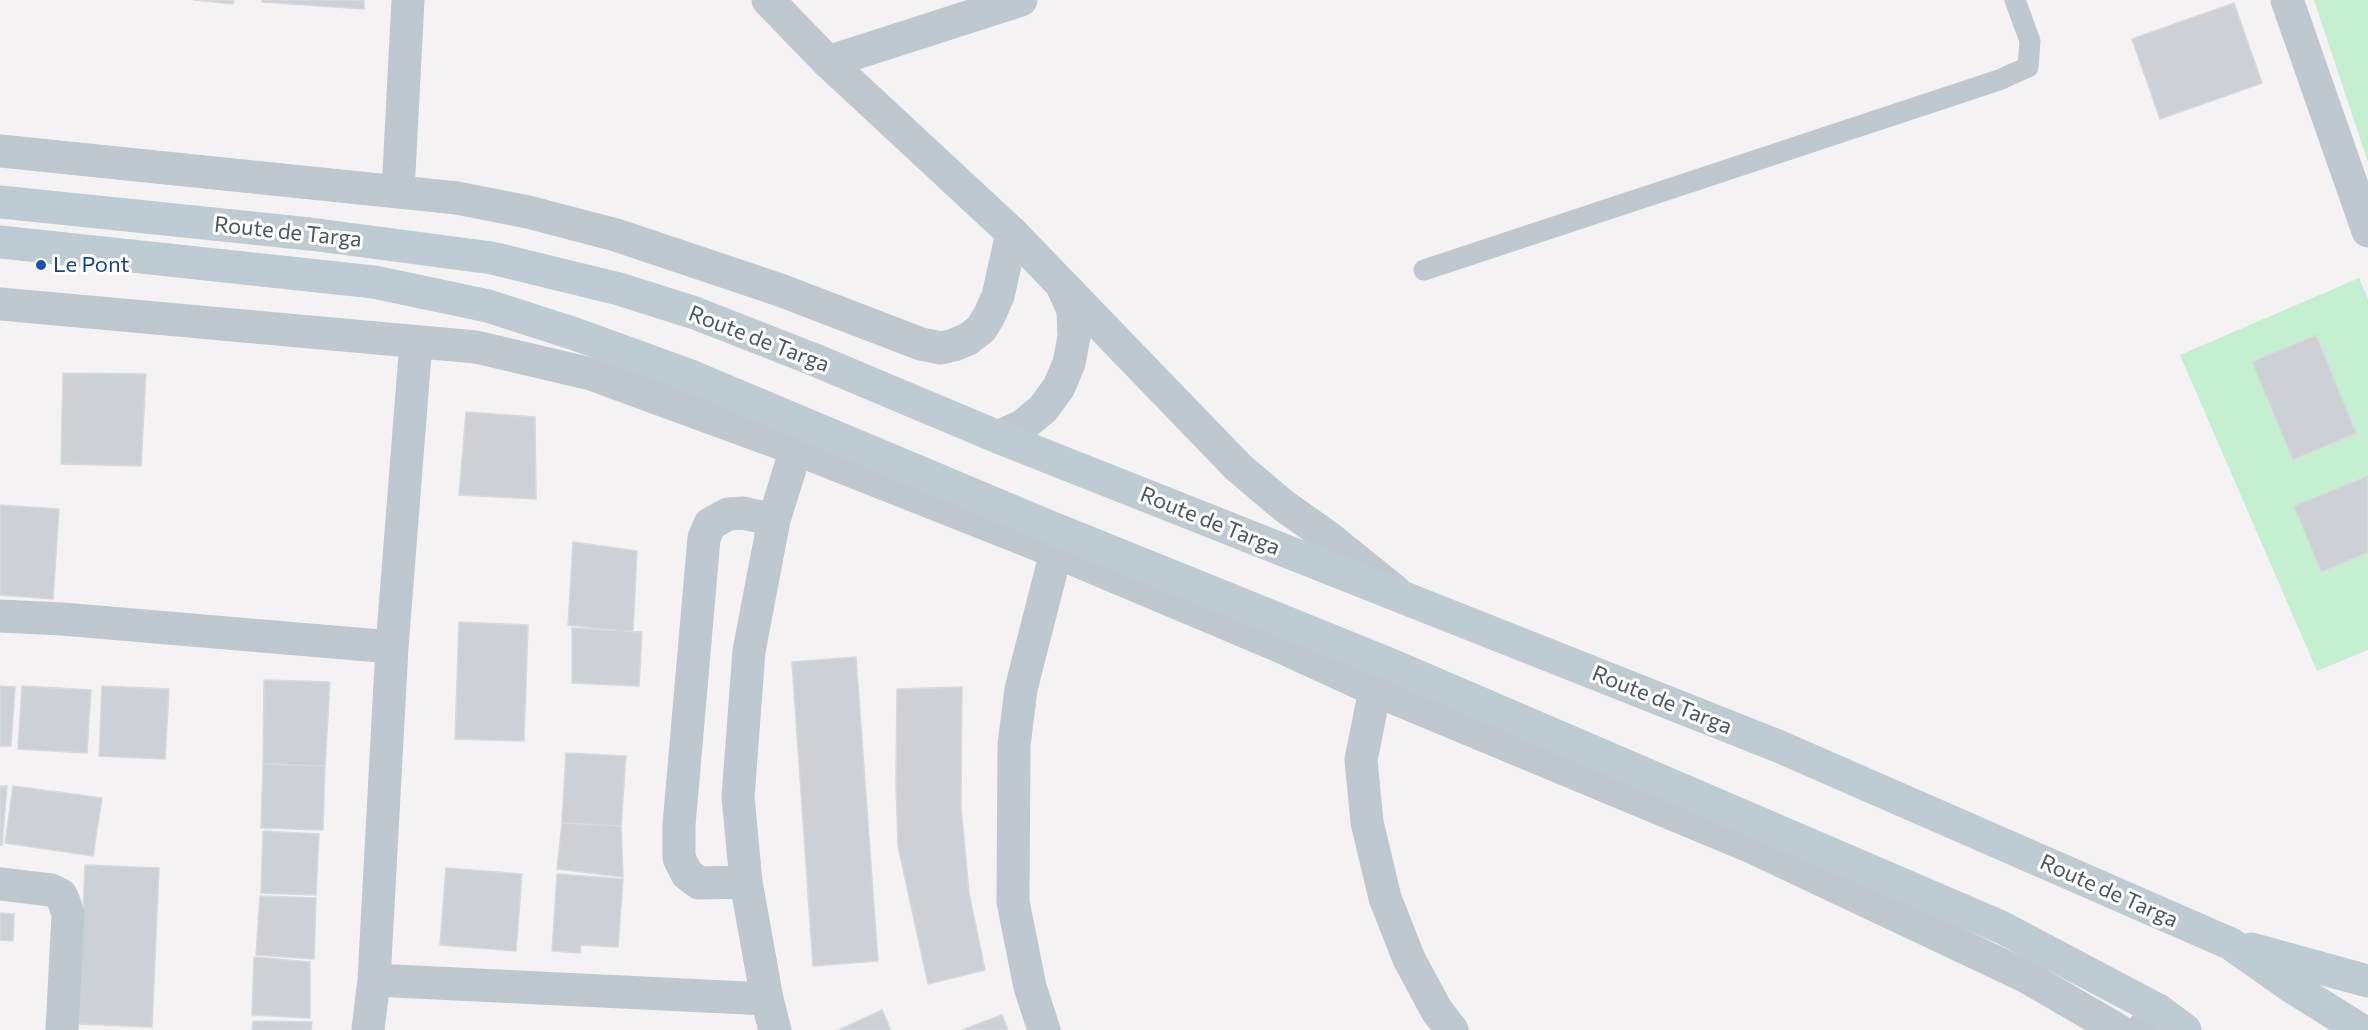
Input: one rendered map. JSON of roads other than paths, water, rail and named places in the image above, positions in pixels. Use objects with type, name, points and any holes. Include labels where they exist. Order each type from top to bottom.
[{"type":"main road","name":"Route de Targa","points":[[0,202],[420,247],[492,258],[619,289],[695,313],[998,437],[1778,746],[2231,944],[2292,987],[2361,1030]]},
{"type":"main road","name":"Route de Targa","points":[[0,242],[374,282],[488,306],[575,334],[688,375],[1034,520],[1389,664],[2001,927],[2150,1020],[2185,1030]]},
{"type":"main road","points":[[2231,944],[2368,981]]},
{"type":"street","points":[[398,192],[408,0]]},
{"type":"street","points":[[768,0],[828,62],[1060,280],[1238,467],[1284,506],[1328,537],[1404,598]]},
{"type":"street","points":[[828,62],[1021,0]]},
{"type":"street","points":[[2287,0],[2368,231]]},
{"type":"street","points":[[0,151],[457,198],[528,212],[616,235],[780,290],[921,344],[941,348],[968,339],[981,329],[998,296],[1012,233]]},
{"type":"street","points":[[998,437],[1022,426],[1042,409],[1059,387],[1069,363],[1074,337],[1073,310],[1060,280]]},
{"type":"street","points":[[0,304],[476,347],[591,374],[796,449],[1056,552],[1277,645],[1375,690],[1764,853],[2025,976],[2118,1030]]},
{"type":"street","points":[[368,1030],[374,980],[392,647],[416,342]]},
{"type":"street","points":[[374,980],[771,1015],[747,882],[738,797],[749,651],[774,520],[796,449]]},
{"type":"street","points":[[747,882],[699,882],[687,874],[679,858],[679,825],[705,538],[711,524],[728,514],[743,513],[774,520]]},
{"type":"street","points":[[1044,1030],[1030,987],[1013,902],[1013,768],[1021,689],[1056,552]]},
{"type":"street","points":[[0,616],[62,619],[392,647]]},
{"type":"street","points":[[1375,690],[1361,760],[1367,822],[1385,898],[1409,959],[1437,1011],[1452,1030]]},
{"type":"street","points":[[0,884],[51,890],[60,895],[64,903],[68,914],[62,1030]]},
{"type":"lane","points":[[1424,270],[2009,76],[2028,67],[2030,41],[2015,0]]},
{"type":"place","name":"Le Pont","points":[[41,265]]}]
